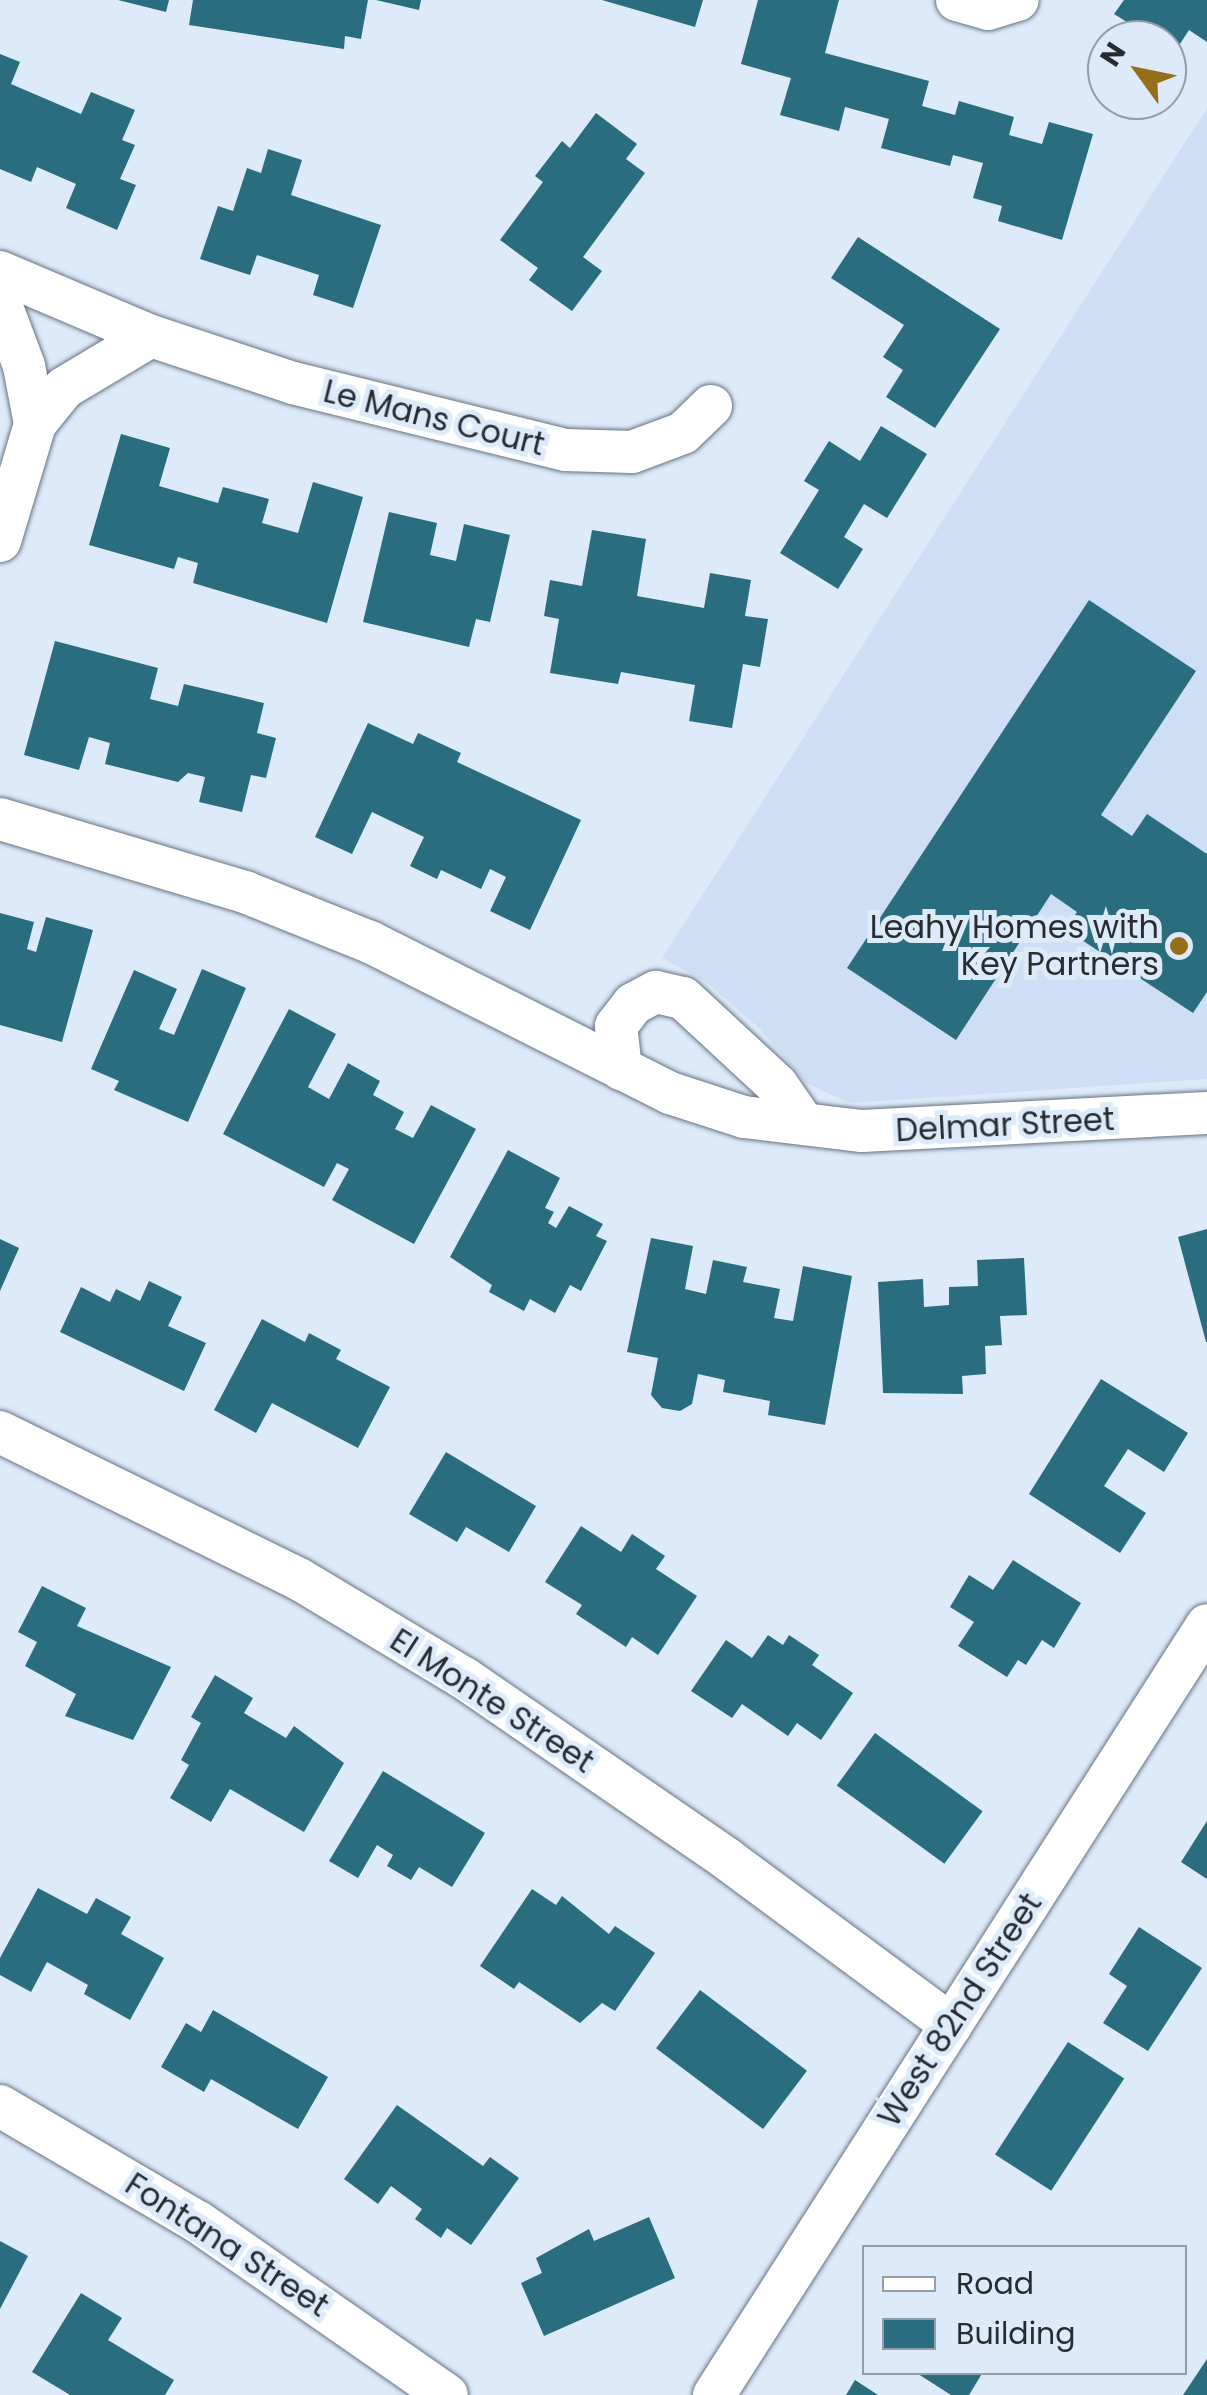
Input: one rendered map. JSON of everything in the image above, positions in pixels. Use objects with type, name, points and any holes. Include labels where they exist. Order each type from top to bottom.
[{"type":"street","points":[[957,0],[988,9],[1018,0]]},
{"type":"street","name":"Le Mans Court","points":[[0,272],[151,336],[390,411],[566,450],[632,452],[683,434],[711,406]]},
{"type":"street","points":[[0,302],[24,366],[35,424]]},
{"type":"street","points":[[0,542],[35,424],[76,379],[151,336]]},
{"type":"street","name":"Delmar Street","points":[[0,819],[245,892],[370,942],[621,1069],[744,1117],[862,1131],[976,1129],[1207,1113]]},
{"type":"street","points":[[621,1069],[616,1026],[633,1004],[656,992],[683,998],[778,1086],[804,1124]]},
{"type":"street","name":"El Monte Street","points":[[0,1432],[298,1579],[464,1678],[727,1859],[951,2025]]},
{"type":"street","name":"West 82nd Street","points":[[714,2395],[1207,1625]]},
{"type":"street","name":"Fontana Street","points":[[0,2106],[198,2222],[447,2395]]},
{"type":"shaded area","points":[[1207,108],[1207,1079],[850,1103],[806,1083],[759,1028],[706,982],[662,958]]},
{"type":"building","points":[[118,0],[169,0],[166,12]]},
{"type":"building","points":[[193,0],[368,0],[361,39],[345,36],[344,49],[189,25]]},
{"type":"building","points":[[376,0],[421,0],[419,10]]},
{"type":"building","points":[[602,0],[703,0],[695,27]]},
{"type":"building","points":[[758,0],[839,0],[825,53],[929,81],[922,106],[955,115],[959,101],[1014,117],[1009,135],[1042,144],[1049,122],[1093,134],[1062,240],[998,221],[1002,206],[973,198],[983,163],[953,155],[950,166],[881,148],[889,119],[845,107],[839,131],[780,115],[791,78],[741,64]]},
{"type":"building","points":[[1124,0],[1207,0],[1207,42],[1189,30],[1187,33],[1187,20],[1124,20],[1114,14]]},
{"type":"building","points":[[0,54],[20,62],[11,84],[81,114],[91,92],[135,110],[122,140],[135,145],[120,179],[136,185],[117,230],[66,208],[76,184],[37,167],[31,182],[0,169]]},
{"type":"building","points":[[596,113],[637,144],[626,159],[645,173],[583,257],[602,271],[572,311],[529,280],[538,268],[500,240],[543,182],[535,176],[562,141],[570,148]]},
{"type":"building","points":[[268,149],[302,160],[291,195],[381,225],[353,308],[313,295],[319,275],[257,255],[250,275],[200,259],[218,206],[233,211],[247,168],[261,173]]},
{"type":"building","points":[[858,237],[1000,329],[935,428],[886,397],[903,370],[883,357],[904,325],[831,278]]},
{"type":"building","points":[[881,426],[927,454],[887,518],[864,504],[844,537],[863,549],[838,589],[780,553],[819,490],[804,481],[829,441],[860,461]]},
{"type":"building","points":[[121,434],[170,448],[159,486],[218,503],[223,487],[269,499],[262,523],[298,533],[313,482],[363,497],[327,623],[193,583],[198,563],[178,557],[174,569],[89,545]]},
{"type":"building","points":[[389,512],[437,523],[430,555],[456,561],[464,524],[510,535],[490,622],[476,619],[469,647],[363,622]]},
{"type":"building","points":[[592,530],[646,539],[637,596],[704,608],[710,573],[751,580],[745,616],[768,619],[760,667],[743,664],[732,728],[689,721],[695,685],[621,672],[618,684],[550,673],[559,619],[544,616],[550,580],[582,586]]},
{"type":"building","points":[[1089,600],[1196,671],[1101,815],[1132,836],[1147,814],[1207,854],[1207,992],[1193,1013],[1065,929],[1077,912],[1051,894],[956,1040],[847,968]]},
{"type":"building","points":[[55,641],[158,668],[150,699],[178,706],[184,684],[264,703],[257,733],[276,738],[266,778],[251,775],[242,812],[199,802],[205,777],[188,773],[178,782],[105,764],[110,743],[89,737],[79,770],[24,755]]},
{"type":"building","points":[[368,723],[413,744],[418,733],[461,753],[457,762],[581,820],[530,930],[490,911],[506,877],[490,869],[481,889],[441,870],[437,879],[410,866],[424,837],[372,812],[352,854],[315,837]]},
{"type":"building","points":[[0,913],[34,922],[27,949],[36,952],[46,917],[93,930],[62,1042],[0,1025]]},
{"type":"building","points":[[202,969],[246,988],[188,1122],[114,1090],[119,1081],[91,1069],[134,970],[177,989],[159,1029],[174,1035]]},
{"type":"building","points":[[289,1009],[336,1034],[308,1087],[329,1099],[348,1063],[380,1081],[373,1095],[404,1112],[395,1129],[413,1138],[431,1105],[476,1129],[414,1244],[332,1200],[349,1169],[337,1163],[324,1187],[223,1134]]},
{"type":"building","points":[[508,1150],[560,1178],[545,1208],[554,1212],[548,1223],[556,1228],[569,1206],[603,1224],[596,1236],[607,1241],[581,1291],[570,1285],[555,1313],[530,1299],[524,1311],[489,1292],[492,1285],[450,1257]]},
{"type":"building","points":[[1207,1229],[1207,1342],[1206,1342],[1178,1237]]},
{"type":"building","points":[[651,1238],[693,1246],[685,1289],[706,1294],[713,1260],[747,1267],[743,1282],[780,1289],[774,1318],[793,1321],[803,1266],[852,1276],[825,1425],[768,1415],[770,1401],[723,1392],[725,1380],[698,1374],[692,1404],[680,1411],[662,1408],[651,1395],[658,1358],[627,1352]]},
{"type":"building","points":[[0,1239],[19,1248],[0,1291]]},
{"type":"building","points":[[1024,1258],[1027,1315],[1000,1316],[1002,1345],[985,1346],[986,1374],[962,1376],[963,1394],[883,1393],[878,1282],[923,1279],[924,1307],[949,1305],[949,1287],[978,1286],[977,1260]]},
{"type":"building","points":[[149,1281],[182,1297],[168,1326],[206,1343],[184,1391],[60,1332],[81,1287],[110,1302],[116,1289],[140,1301]]},
{"type":"building","points":[[262,1319],[305,1342],[309,1333],[341,1350],[336,1359],[390,1387],[358,1448],[272,1403],[256,1433],[214,1410]]},
{"type":"building","points":[[1101,1379],[1188,1433],[1164,1472],[1128,1449],[1104,1486],[1146,1513],[1120,1553],[1029,1494]]},
{"type":"building","points":[[446,1452],[536,1506],[509,1552],[466,1527],[457,1542],[409,1514]]},
{"type":"building","points":[[581,1526],[621,1552],[632,1534],[665,1556],[656,1569],[697,1596],[658,1655],[632,1637],[626,1647],[576,1614],[582,1605],[545,1582]]},
{"type":"building","points":[[1013,1560],[1081,1603],[1054,1648],[1042,1640],[1026,1665],[1018,1660],[1007,1677],[958,1646],[974,1622],[950,1607],[969,1575],[993,1590]]},
{"type":"building","points":[[42,1586],[86,1608],[77,1626],[171,1667],[133,1740],[65,1716],[76,1694],[25,1666],[37,1642],[18,1632]]},
{"type":"building","points":[[768,1635],[783,1645],[789,1635],[819,1655],[812,1665],[853,1693],[821,1740],[797,1723],[788,1736],[742,1704],[732,1718],[691,1691],[726,1640],[752,1658]]},
{"type":"building","points":[[215,1675],[253,1698],[244,1713],[286,1738],[294,1726],[344,1763],[304,1832],[230,1789],[211,1822],[170,1798],[189,1765],[181,1760],[201,1723],[191,1717]]},
{"type":"building","points":[[875,1733],[983,1811],[944,1864],[837,1786]]},
{"type":"building","points":[[383,1771],[485,1833],[452,1887],[419,1867],[411,1880],[387,1866],[393,1855],[377,1845],[358,1878],[329,1861]]},
{"type":"building","points":[[1207,1821],[1207,1879],[1181,1862]]},
{"type":"building","points":[[38,1888],[87,1914],[96,1898],[131,1917],[121,1934],[164,1958],[130,2020],[84,1994],[88,1985],[47,1962],[31,1992],[0,1975],[0,1958]]},
{"type":"building","points":[[532,1889],[556,1905],[562,1896],[609,1934],[615,1926],[655,1953],[615,2011],[602,2003],[580,2023],[519,1982],[514,1989],[480,1966]]},
{"type":"building","points":[[1139,1927],[1202,1968],[1148,2051],[1103,2023],[1127,1986],[1109,1974]]},
{"type":"building","points":[[700,1990],[807,2071],[763,2129],[656,2048]]},
{"type":"building","points":[[213,2010],[328,2077],[298,2129],[211,2079],[204,2092],[161,2067],[186,2023],[201,2032]]},
{"type":"building","points":[[1068,2042],[1124,2078],[1051,2191],[995,2154]]},
{"type":"building","points":[[397,2105],[483,2166],[490,2157],[519,2178],[471,2245],[447,2228],[441,2238],[415,2219],[422,2209],[391,2186],[378,2204],[344,2179]]},
{"type":"building","points":[[649,2217],[675,2278],[544,2336],[521,2283],[542,2273],[536,2258],[589,2229],[594,2241]]},
{"type":"building","points":[[0,2241],[28,2256],[0,2309]]},
{"type":"building","points":[[81,2293],[122,2318],[108,2340],[174,2380],[165,2395],[70,2395],[32,2372]]},
{"type":"building","points":[[1207,2359],[1207,2395],[1183,2395]]},
{"type":"building","points":[[920,2375],[981,2375],[969,2395],[951,2395]]},
{"type":"building","points":[[855,2380],[878,2395],[846,2395]]},
{"type":"place","name":"Leahy Homes with Key Partners","points":[[1179,946]]}]
